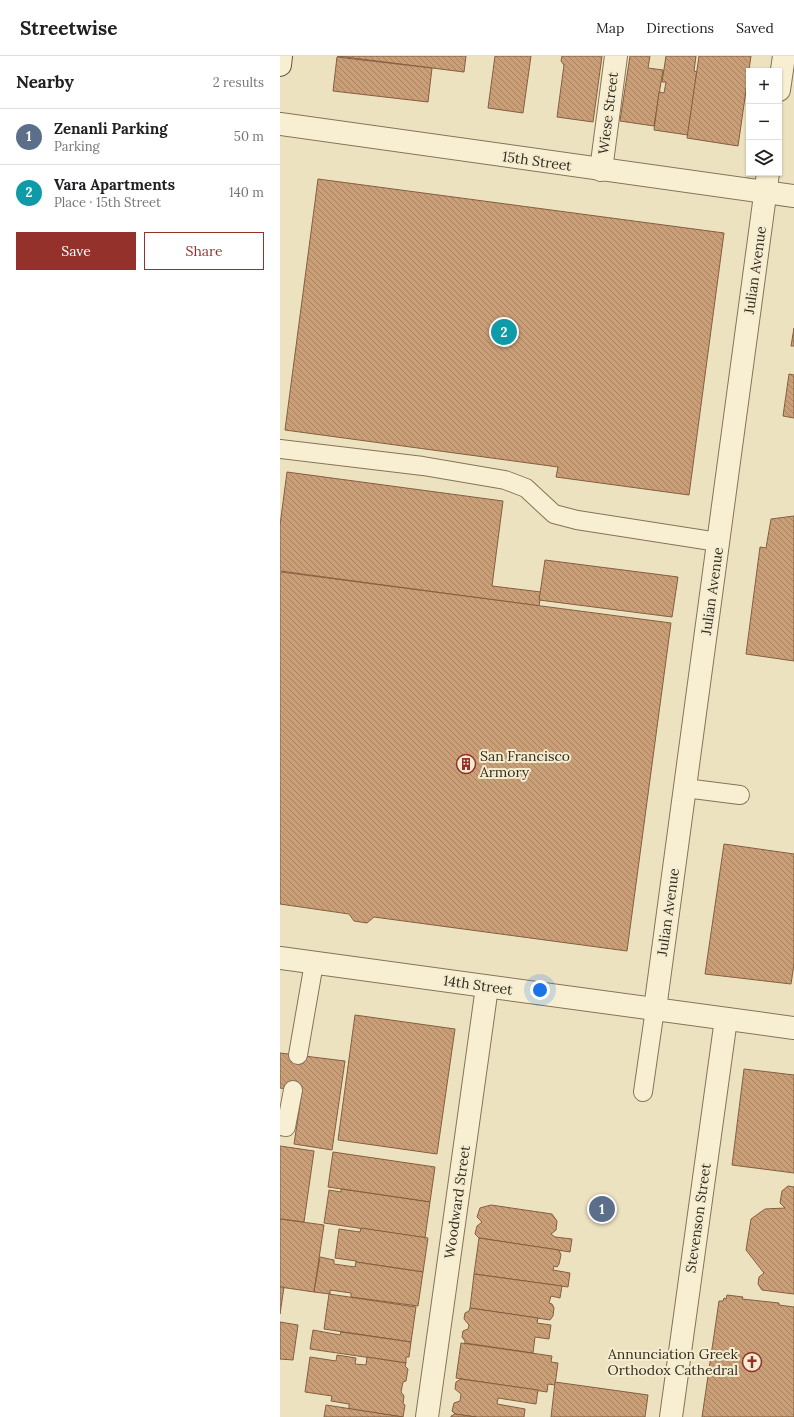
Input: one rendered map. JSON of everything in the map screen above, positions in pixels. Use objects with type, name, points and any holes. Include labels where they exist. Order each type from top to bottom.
[{"type":"street","points":[[280,65],[281,56]]},
{"type":"street","name":"Wiese Street","points":[[601,170],[616,56]]},
{"type":"street","points":[[782,70],[784,56]]},
{"type":"street","name":"15th Street","points":[[280,124],[601,170],[766,183],[794,196]]},
{"type":"street","name":"Julian Avenue","points":[[655,1009],[766,183]]},
{"type":"street","name":"14th Street","points":[[280,958],[794,1028]]},
{"type":"street","name":"Woodward Street","points":[[427,1417],[487,987]]},
{"type":"street","name":"Stevenson Street","points":[[671,1417],[726,1019]]},
{"type":"lane","points":[[280,449],[423,466],[505,480],[526,488],[554,514],[577,520],[718,542]]},
{"type":"lane","points":[[685,788],[740,794]]},
{"type":"lane","points":[[298,1055],[314,963]]},
{"type":"lane","points":[[643,1092],[655,1009]]},
{"type":"lane","points":[[280,1126],[286,1127],[293,1090]]},
{"type":"building","points":[[337,56],[466,56],[464,72]]},
{"type":"building","points":[[495,56],[531,56],[523,113],[488,108]]},
{"type":"building","points":[[562,56],[602,56],[593,122],[557,117],[564,65],[561,61]]},
{"type":"building","points":[[630,56],[650,56],[648,68],[663,70],[654,126],[620,121]]},
{"type":"building","points":[[666,56],[696,56],[694,71],[697,72],[688,135],[654,130],[659,92],[664,93],[666,82],[662,82]]},
{"type":"building","points":[[699,56],[751,56],[749,68],[746,68],[746,91],[738,146],[687,138]]},
{"type":"building","points":[[337,57],[432,68],[428,102],[333,91]]},
{"type":"building","points":[[318,179],[724,233],[689,495],[556,477],[558,467],[285,430]]},
{"type":"building","points":[[794,328],[794,346],[791,346]]},
{"type":"building","points":[[789,374],[794,375],[794,418],[783,416]]},
{"type":"building","points":[[287,472],[503,501],[492,586],[541,592],[539,606],[280,571],[280,525]]},
{"type":"building","points":[[794,516],[794,661],[746,654],[760,547],[766,548],[771,519]]},
{"type":"building","points":[[545,560],[678,577],[672,617],[539,600]]},
{"type":"building","name":"San Francisco Armory","points":[[282,572],[671,623],[627,951],[374,917],[367,923],[354,921],[349,914],[280,904],[280,573]]},
{"type":"building","points":[[724,844],[794,854],[794,964],[791,984],[705,974]]},
{"type":"building","points":[[355,1015],[455,1029],[437,1154],[338,1140]]},
{"type":"building","points":[[280,1053],[345,1061],[332,1150],[294,1144],[302,1091],[280,1088]]},
{"type":"building","points":[[744,1069],[794,1075],[794,1173],[732,1165]]},
{"type":"building","points":[[280,1146],[314,1151],[304,1222],[280,1219]]},
{"type":"building","points":[[333,1152],[435,1167],[430,1202],[328,1187]]},
{"type":"building","points":[[788,1186],[794,1187],[794,1294],[762,1290],[758,1284],[759,1277],[764,1273],[746,1250],[751,1219],[765,1209],[785,1208],[780,1203],[782,1191]]},
{"type":"building","points":[[341,1189],[430,1202],[425,1238],[324,1223],[329,1190],[341,1192]]},
{"type":"building","points":[[491,1205],[552,1214],[557,1221],[556,1230],[551,1234],[555,1237],[572,1239],[570,1252],[479,1238],[475,1234],[477,1226],[482,1222],[477,1217],[480,1208]]},
{"type":"building","points":[[280,1219],[324,1225],[314,1292],[280,1287]]},
{"type":"building","points":[[361,1228],[428,1238],[423,1272],[335,1258],[339,1229],[360,1232]]},
{"type":"building","points":[[479,1238],[559,1250],[561,1255],[559,1264],[557,1267],[554,1266],[553,1270],[570,1273],[568,1287],[474,1274]]},
{"type":"building","points":[[320,1257],[334,1260],[334,1264],[355,1267],[356,1262],[423,1272],[418,1306],[351,1297],[351,1293],[330,1290],[330,1294],[314,1292]]},
{"type":"building","points":[[474,1274],[562,1286],[560,1298],[551,1296],[549,1303],[552,1304],[554,1308],[553,1316],[550,1320],[470,1308]]},
{"type":"building","points":[[280,1287],[284,1287],[280,1314]]},
{"type":"building","points":[[329,1294],[416,1307],[411,1342],[324,1329]]},
{"type":"building","name":"Annunciation Greek Orthodox Cathedral","points":[[727,1295],[743,1297],[742,1299],[779,1303],[779,1305],[794,1307],[794,1417],[702,1417],[719,1301],[723,1301],[724,1298],[726,1299]]},
{"type":"building","points":[[470,1308],[538,1318],[537,1323],[551,1325],[549,1339],[535,1337],[533,1353],[465,1343],[462,1337],[463,1331],[468,1329],[469,1325],[464,1319],[465,1313],[469,1311]]},
{"type":"building","points":[[280,1322],[298,1325],[293,1360],[280,1359]]},
{"type":"building","points":[[313,1330],[340,1335],[341,1332],[411,1342],[409,1357],[406,1357],[406,1363],[310,1349]]},
{"type":"building","points":[[461,1343],[552,1356],[551,1362],[558,1363],[555,1385],[548,1384],[547,1392],[456,1378]]},
{"type":"building","points":[[337,1355],[356,1358],[355,1364],[366,1365],[367,1357],[406,1363],[405,1366],[408,1369],[406,1381],[403,1382],[401,1392],[404,1396],[403,1404],[405,1405],[403,1417],[349,1409],[349,1404],[331,1401],[332,1396],[305,1392],[310,1357],[336,1361]]},
{"type":"building","points":[[461,1379],[538,1390],[536,1404],[498,1398],[497,1404],[525,1409],[524,1417],[476,1417],[455,1414],[452,1411],[454,1403],[460,1401],[461,1394],[455,1389],[456,1382]]},
{"type":"building","points":[[555,1382],[648,1395],[645,1417],[551,1417]]},
{"type":"building","points":[[326,1405],[403,1417],[324,1417]]},
{"type":"building","points":[[455,1414],[476,1417],[451,1417]]},
{"type":"place","name":"Vara Apartments","points":[[504,332]]},
{"type":"place","name":"San Francisco Armory","points":[[466,764]]},
{"type":"place","name":"Zenanli Parking","points":[[602,1209]]},
{"type":"place","name":"Annunciation Greek Orthodox Cathedral","points":[[752,1362]]}]
